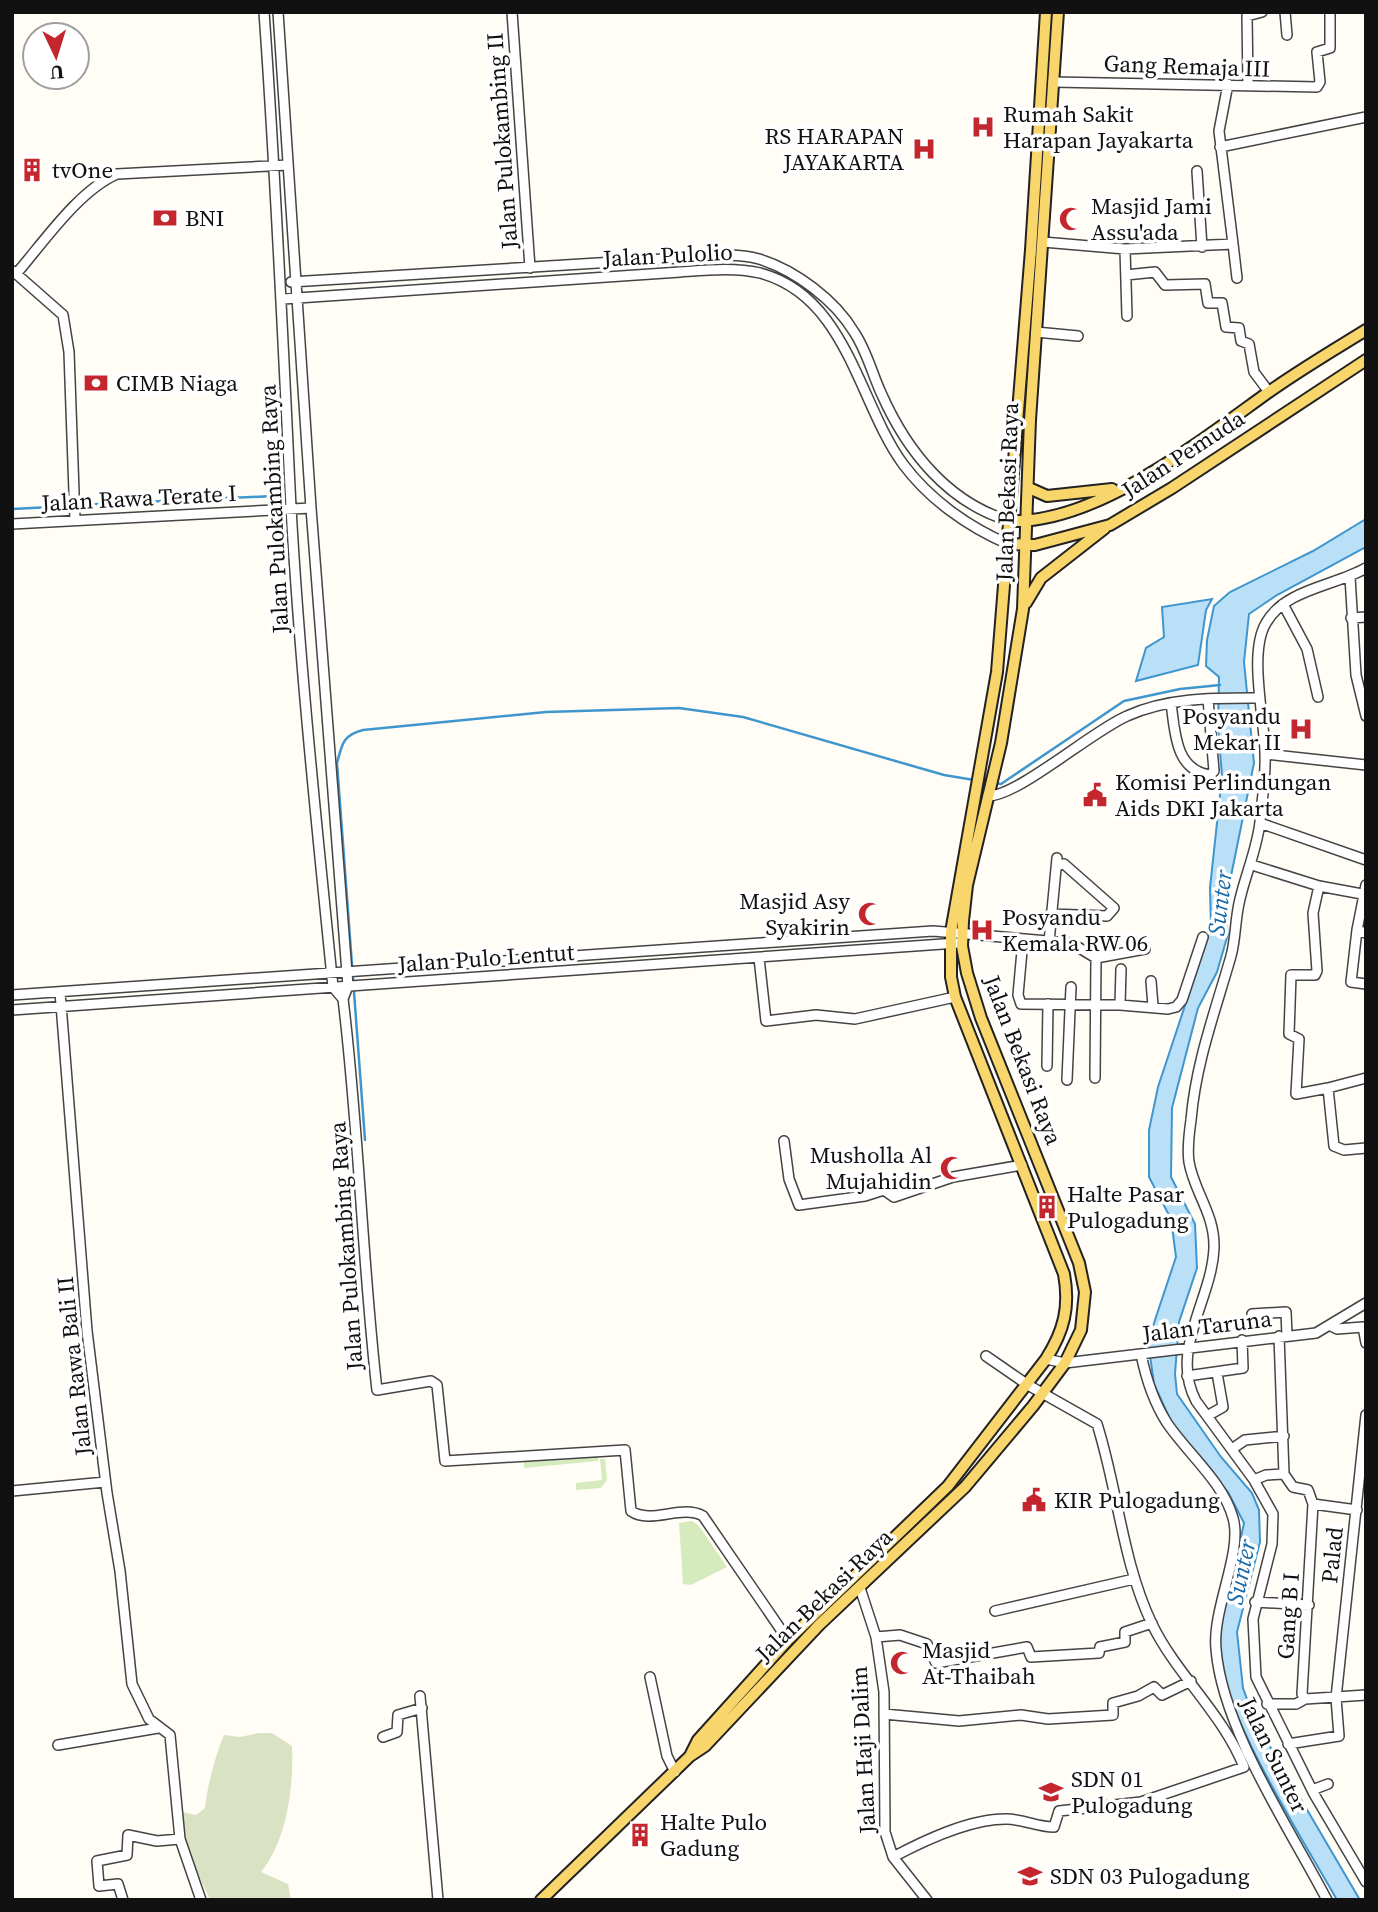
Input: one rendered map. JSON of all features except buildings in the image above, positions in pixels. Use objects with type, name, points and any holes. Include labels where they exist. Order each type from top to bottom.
[{"type":"main road","name":"Jalan Bekasi Raya","points":[[541,1900],[675,1772],[690,1756],[698,1740],[743,1696],[965,1487],[1065,1363],[1083,1321],[1084,1284],[1070,1237],[978,1011],[960,937],[958,884],[985,794],[988,770],[1010,521],[1027,378],[1046,12]]},
{"type":"main road","name":"Jalan Bekasi Raya","points":[[988,770],[1014,674],[1024,609],[1029,522],[1027,378],[1036,332],[1058,12]]},
{"type":"main road","name":"Jalan Pemuda","points":[[1010,521],[1029,522],[1125,487],[1171,462],[1269,393],[1366,330]]},
{"type":"main road","name":"Jalan Pemuda","points":[[1008,544],[1028,546],[1110,524],[1172,488],[1366,360]]},
{"type":"main road","points":[[1029,488],[1047,496],[1125,487]]},
{"type":"main road","points":[[1024,609],[1041,578],[1110,524]]},
{"type":"main road","name":"Jalan Bekasi Raya","points":[[743,1696],[789,1640],[948,1486],[1028,1385],[1062,1330],[1068,1298],[1060,1264],[956,997],[951,977],[960,937]]},
{"type":"street","name":"Jalan Pulokambing Raya","points":[[264,12],[283,299],[291,510],[316,842],[333,987]]},
{"type":"street","name":"Jalan Pulokambing Raya","points":[[278,12],[311,508],[349,986],[343,999],[357,1123],[359,1196],[377,1390],[431,1381],[436,1385],[445,1461],[625,1450],[631,1511],[639,1515],[691,1512],[703,1517],[789,1640]]},
{"type":"street","name":"Jalan Pulokambing II","points":[[512,12],[530,268]]},
{"type":"street","points":[[1248,84],[1247,16],[1262,12]]},
{"type":"street","points":[[1285,12],[1287,35]]},
{"type":"street","name":"Gang Remaja III","points":[[1053,82],[1248,84],[1290,88],[1319,85],[1317,53],[1331,46],[1330,12]]},
{"type":"street","points":[[1228,84],[1219,131],[1237,278]]},
{"type":"street","points":[[1220,146],[1366,117]]},
{"type":"street","points":[[75,515],[69,352],[63,315],[14,272],[84,197],[99,183],[117,174],[288,165]]},
{"type":"street","points":[[1197,171],[1202,247]]},
{"type":"street","points":[[1043,243],[1125,249],[1233,244]]},
{"type":"street","points":[[1125,249],[1127,316]]},
{"type":"street","name":"Jalan Pulolio","points":[[282,283],[736,255],[757,259],[792,274],[841,313],[862,345],[881,393],[908,443],[922,462],[956,494],[995,517],[1010,521]]},
{"type":"street","points":[[679,258],[680,272]]},
{"type":"street","points":[[638,260],[640,275]]},
{"type":"street","name":"Jalan Pulolio","points":[[283,299],[737,269],[781,281],[814,307],[839,338],[903,463],[947,509],[1008,544]]},
{"type":"street","points":[[1126,275],[1155,272],[1165,285],[1205,284],[1208,303],[1222,303],[1226,327],[1238,328],[1241,341],[1249,344],[1254,372],[1269,393]]},
{"type":"street","points":[[1036,332],[1078,336]]},
{"type":"street","points":[[869,400],[881,393]]},
{"type":"street","points":[[947,509],[956,494]]},
{"type":"street","name":"Jalan Rawa Terate I","points":[[12,524],[75,515],[311,508]]},
{"type":"street","points":[[1366,568],[1283,604],[1266,621],[1262,633],[1258,698],[1265,754],[1260,823],[1252,865],[1240,899],[1232,954],[1209,1023],[1195,1080],[1189,1164],[1206,1205],[1214,1248],[1187,1347],[1189,1388],[1254,1480],[1270,1506],[1274,1525],[1272,1544],[1255,1602],[1253,1655],[1256,1676],[1268,1706],[1312,1790],[1366,1882]]},
{"type":"street","points":[[1350,577],[1356,675],[1366,716]]},
{"type":"street","points":[[1283,604],[1307,649],[1318,697]]},
{"type":"street","points":[[1351,618],[1366,617]]},
{"type":"street","points":[[985,794],[1002,795],[1103,727],[1129,714],[1171,703],[1258,698]]},
{"type":"street","points":[[1171,703],[1180,752],[1195,772],[1210,775],[1214,771],[1210,699]]},
{"type":"street","points":[[1265,754],[1296,760],[1366,765]]},
{"type":"street","points":[[1260,823],[1366,860]]},
{"type":"street","points":[[1049,942],[1050,914],[1053,886],[1058,861],[1113,905],[1113,911],[1107,916],[1050,914]]},
{"type":"street","points":[[1252,865],[1320,886],[1364,890],[1362,931],[1351,982],[1366,984]]},
{"type":"street","points":[[1320,886],[1313,913],[1317,971],[1315,975],[1291,976],[1289,1034],[1299,1039],[1296,1091],[1302,1094],[1366,1078]]},
{"type":"street","points":[[960,937],[1072,943],[1096,958],[1145,949]]},
{"type":"street","name":"Jalan Pulo Lentut","points":[[12,995],[960,937]]},
{"type":"street","name":"Jalan Pulo Lentut","points":[[12,1010],[759,958],[960,937]]},
{"type":"street","points":[[1023,940],[1019,1002],[1120,1004],[1168,1009],[1177,1006],[1203,937]]},
{"type":"street","points":[[759,958],[766,1021],[816,1015],[855,1019],[956,997]]},
{"type":"street","points":[[1095,1078],[1096,958]]},
{"type":"street","points":[[1120,1004],[1121,968]]},
{"type":"street","points":[[1151,981],[1153,1006]]},
{"type":"street","points":[[333,987],[343,999]]},
{"type":"street","points":[[1068,1080],[1071,987]]},
{"type":"street","name":"Jalan Rawa Bali II","points":[[60,992],[87,1331],[106,1482],[121,1571],[132,1684],[149,1719],[170,1735],[180,1839]]},
{"type":"street","points":[[1047,1066],[1048,1004]]},
{"type":"street","points":[[1328,1088],[1334,1146],[1344,1150],[1366,1148]]},
{"type":"street","points":[[784,1141],[789,1179],[797,1204],[865,1196],[884,1190],[894,1197],[953,1177],[1022,1165]]},
{"type":"street","name":"Jalan Taruna","points":[[1046,1359],[1065,1363],[1316,1333],[1366,1303]]},
{"type":"street","points":[[1252,1314],[1286,1312],[1283,1336],[1284,1474],[1293,1488],[1308,1490],[1314,1503],[1357,1510]]},
{"type":"street","points":[[1331,1326],[1337,1329],[1363,1327],[1366,1343]]},
{"type":"street","points":[[1187,1376],[1243,1368],[1242,1340]]},
{"type":"street","name":"Jalan Sunter","points":[[1144,1353],[1156,1404],[1205,1471],[1234,1521],[1236,1532],[1215,1625],[1216,1649],[1226,1700],[1277,1808],[1327,1900]]},
{"type":"street","points":[[893,1857],[978,1823],[1024,1819],[1042,1826],[1054,1827],[1059,1811],[1141,1802],[1242,1769],[1243,1766],[1225,1730],[1152,1623],[1134,1579],[1097,1424],[1028,1385],[986,1356]]},
{"type":"street","points":[[1207,1416],[1223,1407],[1217,1373]]},
{"type":"street","name":"Palad","points":[[1288,1744],[1339,1736],[1336,1698],[1366,1415]]},
{"type":"street","points":[[1232,1449],[1245,1440],[1284,1436]]},
{"type":"street","points":[[1254,1480],[1266,1475],[1284,1474]]},
{"type":"street","points":[[12,1490],[106,1482]]},
{"type":"street","name":"Gang B I","points":[[1305,1699],[1302,1694],[1314,1503]]},
{"type":"street","points":[[995,1611],[1134,1579]]},
{"type":"street","name":"Jalan Haji Dalim","points":[[860,1588],[876,1637],[884,1714],[885,1832],[893,1857],[927,1900]]},
{"type":"street","points":[[1255,1602],[1309,1605]]},
{"type":"street","points":[[876,1637],[900,1635],[927,1644],[932,1660],[936,1663],[1027,1647],[1031,1657],[1099,1653],[1100,1647],[1125,1641],[1125,1632],[1152,1623]]},
{"type":"street","points":[[650,1677],[667,1756],[675,1772]]},
{"type":"street","points":[[884,1714],[951,1720],[1021,1715],[1048,1719],[1113,1715],[1113,1703],[1138,1696],[1154,1687],[1162,1695],[1191,1681]]},
{"type":"street","points":[[1268,1706],[1296,1703],[1305,1699],[1366,1695]]},
{"type":"street","points":[[419,1696],[438,1900]]},
{"type":"street","points":[[383,1737],[397,1732],[398,1715],[422,1707]]},
{"type":"street","points":[[58,1745],[158,1728]]},
{"type":"street","points":[[1312,1790],[1328,1784]]},
{"type":"street","points":[[123,1900],[119,1885],[99,1886],[97,1861],[127,1855],[128,1835],[157,1841],[180,1839],[201,1900]]},
{"type":"green space","points":[[598,1457],[598,1461],[524,1468],[524,1462]]},
{"type":"green space","points":[[600,1459],[605,1459],[607,1480],[601,1488],[576,1490],[576,1483],[602,1480]]},
{"type":"green space","points":[[692,1521],[699,1526],[727,1567],[691,1585],[683,1584],[679,1523]]},
{"type":"green space","points":[[272,1733],[292,1746],[292,1778],[283,1829],[261,1872],[288,1884],[291,1900],[210,1900],[189,1854],[179,1818],[182,1812],[196,1815],[205,1808],[212,1770],[224,1735],[240,1737]]},
{"type":"water","name":"Sunter","points":[[1366,519],[1366,547],[1277,595],[1249,614],[1244,662],[1254,763],[1225,915],[1228,934],[1217,972],[1198,1008],[1172,1108],[1171,1177],[1195,1224],[1197,1268],[1179,1322],[1175,1374],[1177,1394],[1221,1457],[1252,1493],[1259,1510],[1260,1542],[1237,1632],[1243,1688],[1255,1721],[1360,1900],[1337,1900],[1264,1771],[1231,1699],[1220,1666],[1218,1624],[1244,1523],[1228,1492],[1174,1428],[1154,1384],[1148,1341],[1176,1257],[1171,1219],[1149,1177],[1149,1130],[1158,1087],[1211,927],[1210,888],[1222,776],[1218,727],[1219,677],[1206,666],[1207,640],[1214,606],[1230,592],[1313,551]]},
{"type":"water","points":[[1212,599],[1206,610],[1198,665],[1136,681],[1146,648],[1164,637],[1162,607]]},
{"type":"waterway","points":[[78,505],[273,496]]},
{"type":"waterway","points":[[12,509],[72,506]]},
{"type":"waterway","points":[[994,783],[1001,784],[1124,701],[1180,689],[1220,685]]},
{"type":"waterway","points":[[365,1140],[337,763],[342,746],[351,735],[363,730],[546,712],[679,708],[743,717],[944,775],[974,780]]},
{"type":"place","name":"Rumah Sakit Harapan Jayakarta","points":[[983,127]]},
{"type":"place","name":"RS HARAPAN JAYAKARTA","points":[[924,149]]},
{"type":"place","name":"tvOne","points":[[32,170]]},
{"type":"place","name":"BNI","points":[[165,218]]},
{"type":"place","name":"Masjid Jami Assu'ada","points":[[1071,219]]},
{"type":"place","name":"CIMB Niaga","points":[[96,383]]},
{"type":"place","name":"Posyandu Mekar II","points":[[1301,729]]},
{"type":"place","name":"Komisi Perlindungan Aids DKI Jakarta","points":[[1095,795]]},
{"type":"place","name":"Masjid Asy Syakirin","points":[[870,914]]},
{"type":"place","name":"Posyandu Kemala RW 06","points":[[982,930]]},
{"type":"place","name":"Musholla Al Mujahidin","points":[[952,1168]]},
{"type":"place","name":"Halte Pasar Pulogadung","points":[[1047,1207]]},
{"type":"place","name":"KIR Pulogadung","points":[[1034,1500]]},
{"type":"place","name":"Masjid At-Thaibah","points":[[902,1663]]},
{"type":"place","name":"SDN 01 Pulogadung","points":[[1051,1792]]},
{"type":"place","name":"Halte Pulo Gadung","points":[[640,1835]]},
{"type":"place","name":"SDN 03 Pulogadung","points":[[1030,1876]]}]
